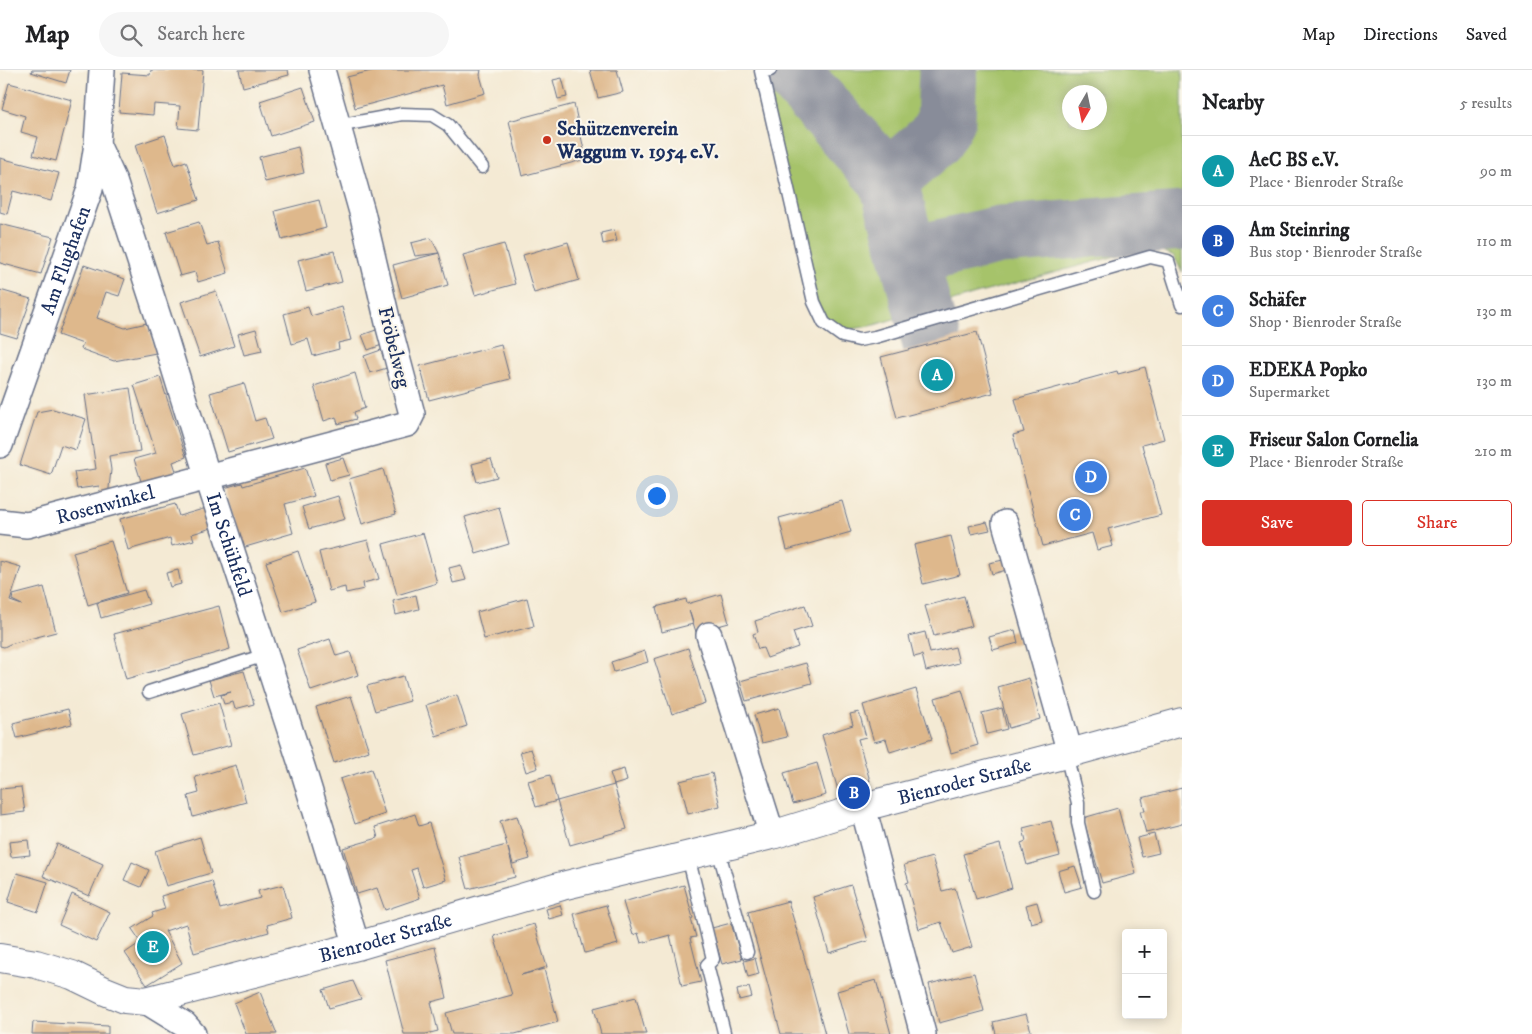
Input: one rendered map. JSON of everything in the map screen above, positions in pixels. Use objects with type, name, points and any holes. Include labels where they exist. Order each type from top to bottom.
[{"type":"street","name":"Am Flughafen","points":[[0,444],[90,189],[97,144],[102,70]]},
{"type":"street","name":"Fröbelweg","points":[[208,478],[406,424],[412,414],[362,212],[322,70]]},
{"type":"street","name":"Im Schühfeld","points":[[97,144],[114,181],[358,946]]},
{"type":"street","name":"Rosenwinkel","points":[[0,522],[27,525],[208,478]]},
{"type":"street","points":[[1005,523],[1068,754]]},
{"type":"street","points":[[708,635],[772,835]]},
{"type":"street","name":"Bienroder Straße","points":[[0,958],[36,964],[72,975],[125,999],[146,1001],[358,946],[562,886],[772,835],[863,807],[1068,754],[1182,722]]},
{"type":"street","points":[[863,807],[922,1034]]},
{"type":"street","points":[[146,1001],[185,1025],[193,1034]]},
{"type":"lane","points":[[764,70],[814,302],[824,323],[842,336],[858,340],[875,337],[1150,257],[1168,261],[1182,305]]},
{"type":"lane","points":[[338,126],[402,114],[432,115],[448,125],[482,167]]},
{"type":"lane","points":[[149,692],[266,655]]},
{"type":"lane","points":[[1068,754],[1078,803],[1078,823],[1094,891]]},
{"type":"lane","points":[[718,849],[747,952]]},
{"type":"lane","points":[[688,856],[714,960],[707,965],[724,1032]]},
{"type":"green space","points":[[761,70],[1182,70],[1182,272],[1174,256],[1156,248],[1134,251],[976,294],[871,326],[846,330],[827,320],[816,301]]},
{"type":"building","points":[[32,70],[70,70],[66,83],[31,72]]},
{"type":"building","points":[[151,70],[203,70],[198,130],[178,128],[180,106],[154,104],[153,115],[119,112],[122,73],[150,75]]},
{"type":"building","points":[[239,70],[288,70],[289,75],[243,87]]},
{"type":"building","points":[[375,70],[481,70],[480,75],[485,93],[447,104],[442,85],[355,108],[347,77]]},
{"type":"building","points":[[590,70],[617,70],[623,92],[598,98]]},
{"type":"building","points":[[562,78],[567,97],[558,99],[553,80]]},
{"type":"building","points":[[9,83],[72,100],[56,161],[33,155],[38,137],[21,132],[25,116],[2,109]]},
{"type":"building","points":[[303,87],[315,122],[271,136],[260,101]]},
{"type":"building","name":"Schützenverein Waggum v. 1954 e.V.","points":[[574,104],[586,159],[522,176],[509,121]]},
{"type":"building","points":[[165,135],[175,165],[186,161],[199,200],[157,213],[135,145]]},
{"type":"building","points":[[298,147],[304,173],[265,182],[259,157]]},
{"type":"building","points":[[0,158],[59,173],[51,201],[13,191],[7,214],[0,212]]},
{"type":"building","points":[[319,200],[326,228],[282,240],[275,211]]},
{"type":"building","points":[[199,222],[207,245],[218,242],[228,273],[198,282],[195,272],[180,276],[166,232]]},
{"type":"building","points":[[0,224],[53,237],[41,274],[0,263]]},
{"type":"building","points":[[614,230],[617,241],[603,244],[601,233]]},
{"type":"building","points":[[431,238],[439,253],[415,256],[411,243]]},
{"type":"building","points":[[568,242],[579,280],[534,293],[523,255]]},
{"type":"building","points":[[504,244],[515,284],[475,295],[463,255]]},
{"type":"building","points":[[334,251],[342,282],[306,291],[298,260]]},
{"type":"building","points":[[439,253],[448,285],[402,298],[393,265]]},
{"type":"building","points":[[84,265],[125,279],[119,296],[106,292],[97,318],[125,328],[147,323],[156,353],[114,361],[81,349],[83,344],[58,335]]},
{"type":"building","points":[[0,290],[31,299],[17,338],[0,333]]},
{"type":"building","points":[[216,291],[234,346],[200,357],[181,302]]},
{"type":"building","points":[[308,307],[311,316],[342,307],[351,340],[338,343],[339,349],[313,356],[308,339],[292,344],[284,314]]},
{"type":"building","points":[[256,329],[262,351],[244,355],[238,334]]},
{"type":"building","points":[[376,330],[382,345],[368,350],[362,335]]},
{"type":"building","points":[[977,332],[993,393],[897,418],[881,357]]},
{"type":"building","points":[[501,345],[510,379],[429,400],[420,366]]},
{"type":"building","points":[[381,350],[387,368],[370,373],[364,356]]},
{"type":"building","points":[[1145,367],[1164,439],[1142,445],[1161,515],[1108,529],[1113,546],[1097,550],[1092,533],[1043,546],[1013,435],[1024,432],[1015,399],[1117,371],[1118,374]]},
{"type":"building","points":[[355,373],[365,408],[354,412],[356,419],[338,424],[336,417],[324,421],[314,386]]},
{"type":"building","points":[[160,377],[186,457],[173,462],[178,477],[143,487],[134,459],[156,453],[134,385]]},
{"type":"building","points":[[244,383],[255,421],[265,418],[272,439],[228,452],[210,393]]},
{"type":"building","points":[[130,388],[140,451],[109,456],[111,470],[108,497],[101,497],[99,486],[77,489],[74,472],[96,469],[85,395]]},
{"type":"building","points":[[53,409],[86,419],[76,450],[61,445],[51,475],[20,465],[37,412]]},
{"type":"building","points":[[343,458],[349,475],[330,480],[325,463]]},
{"type":"building","points":[[491,459],[497,477],[477,482],[472,464]]},
{"type":"building","points":[[305,468],[314,496],[285,504],[293,533],[242,548],[224,488],[242,483],[243,486]]},
{"type":"building","points":[[383,469],[396,514],[362,524],[349,479]]},
{"type":"building","points":[[338,496],[345,519],[309,529],[302,507]]},
{"type":"building","points":[[842,501],[851,532],[787,550],[779,518]]},
{"type":"building","points":[[175,504],[179,516],[210,507],[215,527],[192,534],[194,540],[172,546],[170,538],[128,550],[120,519]]},
{"type":"building","points":[[499,507],[509,544],[476,554],[465,517]]},
{"type":"building","points":[[987,522],[990,530],[971,534],[969,526]]},
{"type":"building","points":[[423,533],[437,583],[397,595],[383,544]]},
{"type":"building","points":[[951,536],[960,575],[923,584],[914,545]]},
{"type":"building","points":[[368,540],[379,579],[363,583],[364,589],[346,593],[345,587],[329,591],[319,552]]},
{"type":"building","points":[[111,541],[127,593],[88,605],[73,552]]},
{"type":"building","points":[[298,551],[315,602],[283,612],[266,562]]},
{"type":"building","points":[[1008,559],[1010,569],[992,574],[989,563]]},
{"type":"building","points":[[0,561],[21,567],[10,601],[22,605],[12,600],[13,595],[44,587],[56,632],[4,647],[0,646]]},
{"type":"building","points":[[461,565],[466,580],[453,583],[449,568]]},
{"type":"building","points":[[178,570],[181,584],[170,587],[166,573]]},
{"type":"building","points":[[144,590],[149,604],[101,618],[97,603]]},
{"type":"building","points":[[721,594],[729,623],[696,632],[689,610],[693,624],[662,632],[656,607],[686,599],[687,604]]},
{"type":"building","points":[[416,595],[419,609],[396,615],[393,601]]},
{"type":"building","points":[[964,596],[972,626],[934,636],[925,606]]},
{"type":"building","points":[[527,598],[534,626],[484,639],[477,612]]},
{"type":"building","points":[[805,605],[812,626],[793,632],[798,647],[767,658],[763,648],[758,649],[753,634],[758,632],[755,621]]},
{"type":"building","points":[[219,606],[230,649],[126,679],[114,634]]},
{"type":"building","points":[[1015,630],[1018,643],[993,650],[989,637]]},
{"type":"building","points":[[925,632],[930,653],[955,647],[959,663],[926,671],[922,655],[914,657],[909,636]]},
{"type":"building","points":[[330,639],[336,656],[350,652],[358,675],[311,691],[297,650]]},
{"type":"building","points":[[688,648],[705,703],[672,714],[654,659]]},
{"type":"building","points":[[645,651],[648,662],[614,672],[611,662]]},
{"type":"building","points":[[806,663],[812,683],[746,701],[740,681]]},
{"type":"building","points":[[244,671],[254,704],[235,709],[233,702],[224,704],[221,695],[231,692],[214,696],[209,680]]},
{"type":"building","points":[[403,676],[410,701],[375,711],[367,686]]},
{"type":"building","points":[[1029,678],[1040,719],[1009,728],[998,687]]},
{"type":"building","points":[[916,689],[932,739],[890,752],[886,739],[874,742],[863,705]]},
{"type":"building","points":[[962,690],[978,745],[951,753],[935,698]]},
{"type":"building","points":[[457,695],[467,726],[436,736],[426,705]]},
{"type":"building","points":[[351,696],[369,751],[334,763],[316,707]]},
{"type":"building","points":[[219,703],[231,745],[194,755],[182,714]]},
{"type":"building","points":[[779,708],[787,737],[762,743],[754,715]]},
{"type":"building","points":[[1002,708],[1007,729],[987,734],[982,713]]},
{"type":"building","points":[[68,709],[72,724],[17,738],[13,723]]},
{"type":"building","points":[[859,712],[866,737],[858,739],[870,781],[838,790],[822,735],[853,725],[850,714]]},
{"type":"building","points":[[531,749],[538,768],[526,772],[520,752]]},
{"type":"building","points":[[817,763],[826,795],[793,804],[784,773]]},
{"type":"building","points":[[236,765],[246,802],[193,817],[188,796],[199,793],[195,777]]},
{"type":"building","points":[[371,769],[385,814],[355,824],[340,779]]},
{"type":"building","points":[[624,769],[627,781],[614,785],[610,773]]},
{"type":"building","points":[[712,773],[720,806],[688,814],[680,781]]},
{"type":"building","points":[[550,775],[557,801],[536,807],[528,781]]},
{"type":"building","points":[[614,785],[627,829],[570,845],[557,801]]},
{"type":"building","points":[[21,787],[25,812],[0,815],[0,789]]},
{"type":"building","points":[[1182,788],[1182,824],[1146,833],[1140,811],[1145,811],[1142,798]]},
{"type":"building","points":[[1118,808],[1136,874],[1102,883],[1083,818]]},
{"type":"building","points":[[415,814],[419,826],[429,823],[446,880],[423,887],[417,868],[411,870],[420,898],[385,910],[377,888],[357,894],[343,848],[378,838],[375,827]]},
{"type":"building","points":[[517,816],[530,859],[513,864],[508,848],[515,877],[468,889],[459,857],[507,845],[500,821]]},
{"type":"building","points":[[1051,821],[1060,856],[1027,865],[1021,843],[1026,841],[1023,828]]},
{"type":"building","points":[[1154,834],[1159,853],[1142,857],[1137,838]]},
{"type":"building","points":[[200,837],[211,873],[166,886],[155,851]]},
{"type":"building","points":[[28,840],[30,855],[11,857],[9,842]]},
{"type":"building","points":[[57,844],[103,864],[89,896],[43,876]]},
{"type":"building","points":[[1000,844],[1012,888],[976,899],[963,854]]},
{"type":"building","points":[[932,857],[942,891],[955,888],[972,947],[952,953],[941,922],[919,929],[906,883],[909,882],[904,865]]},
{"type":"building","points":[[132,862],[149,870],[141,887],[124,880]]},
{"type":"building","points":[[1075,866],[1082,887],[1064,892],[1058,871]]},
{"type":"building","points":[[17,873],[48,882],[38,912],[8,902]]},
{"type":"building","points":[[212,881],[220,909],[260,898],[258,891],[283,885],[292,918],[267,925],[269,932],[194,953],[186,924],[165,931],[182,963],[147,985],[125,953],[141,942],[132,929],[153,916],[152,913],[165,909],[161,896]]},
{"type":"building","points":[[684,885],[696,937],[690,938],[701,982],[682,986],[670,935],[641,943],[638,933],[633,935],[623,902]]},
{"type":"building","points":[[851,885],[868,941],[829,953],[813,897]]},
{"type":"building","points":[[72,894],[110,912],[96,942],[59,925]]},
{"type":"building","points":[[788,901],[825,1034],[781,1034],[748,912]]},
{"type":"building","points":[[1037,902],[1042,920],[1031,923],[1026,905]]},
{"type":"building","points":[[560,905],[563,915],[549,919],[546,909]]},
{"type":"building","points":[[606,905],[618,944],[585,953],[574,914]]},
{"type":"building","points":[[731,923],[742,959],[722,964],[712,928]]},
{"type":"building","points":[[534,924],[547,967],[521,975],[544,969],[558,1022],[515,1034],[452,1034],[446,1013],[512,995],[494,936]]},
{"type":"building","points":[[435,947],[447,998],[431,1002],[438,1031],[426,1034],[404,1034],[385,960]]},
{"type":"building","points":[[755,958],[759,974],[748,977],[744,961]]},
{"type":"building","points":[[974,973],[984,1011],[939,1023],[929,984]]},
{"type":"building","points":[[876,980],[891,1034],[849,1034],[837,991]]},
{"type":"building","points":[[353,981],[361,999],[329,1008],[323,990]]},
{"type":"building","points":[[749,987],[752,997],[739,1000],[737,990]]},
{"type":"building","points":[[260,992],[277,1034],[246,1034],[234,1003]]},
{"type":"building","points":[[636,997],[646,1034],[601,1034],[594,1008]]},
{"type":"building","points":[[1026,1014],[1031,1031],[1020,1034],[996,1034],[993,1022]]},
{"type":"building","points":[[33,1022],[108,1026],[108,1034],[32,1034]]},
{"type":"taxiway","points":[[789,70],[888,180],[932,344]]},
{"type":"taxiway","points":[[888,180],[935,139],[946,120],[948,70]]},
{"type":"taxiway","points":[[909,256],[1000,235],[1182,221]]},
{"type":"place","name":"Schützenverein Waggum v. 1954 e.V.","points":[[547,140]]},
{"type":"place","name":"AeC BS e.V.","points":[[937,375]]},
{"type":"place","name":"EDEKA Popko","points":[[1091,477]]},
{"type":"place","name":"Schäfer","points":[[1075,515]]},
{"type":"place","name":"Am Steinring","points":[[854,793]]},
{"type":"place","name":"Friseur Salon Cornelia","points":[[153,947]]}]
